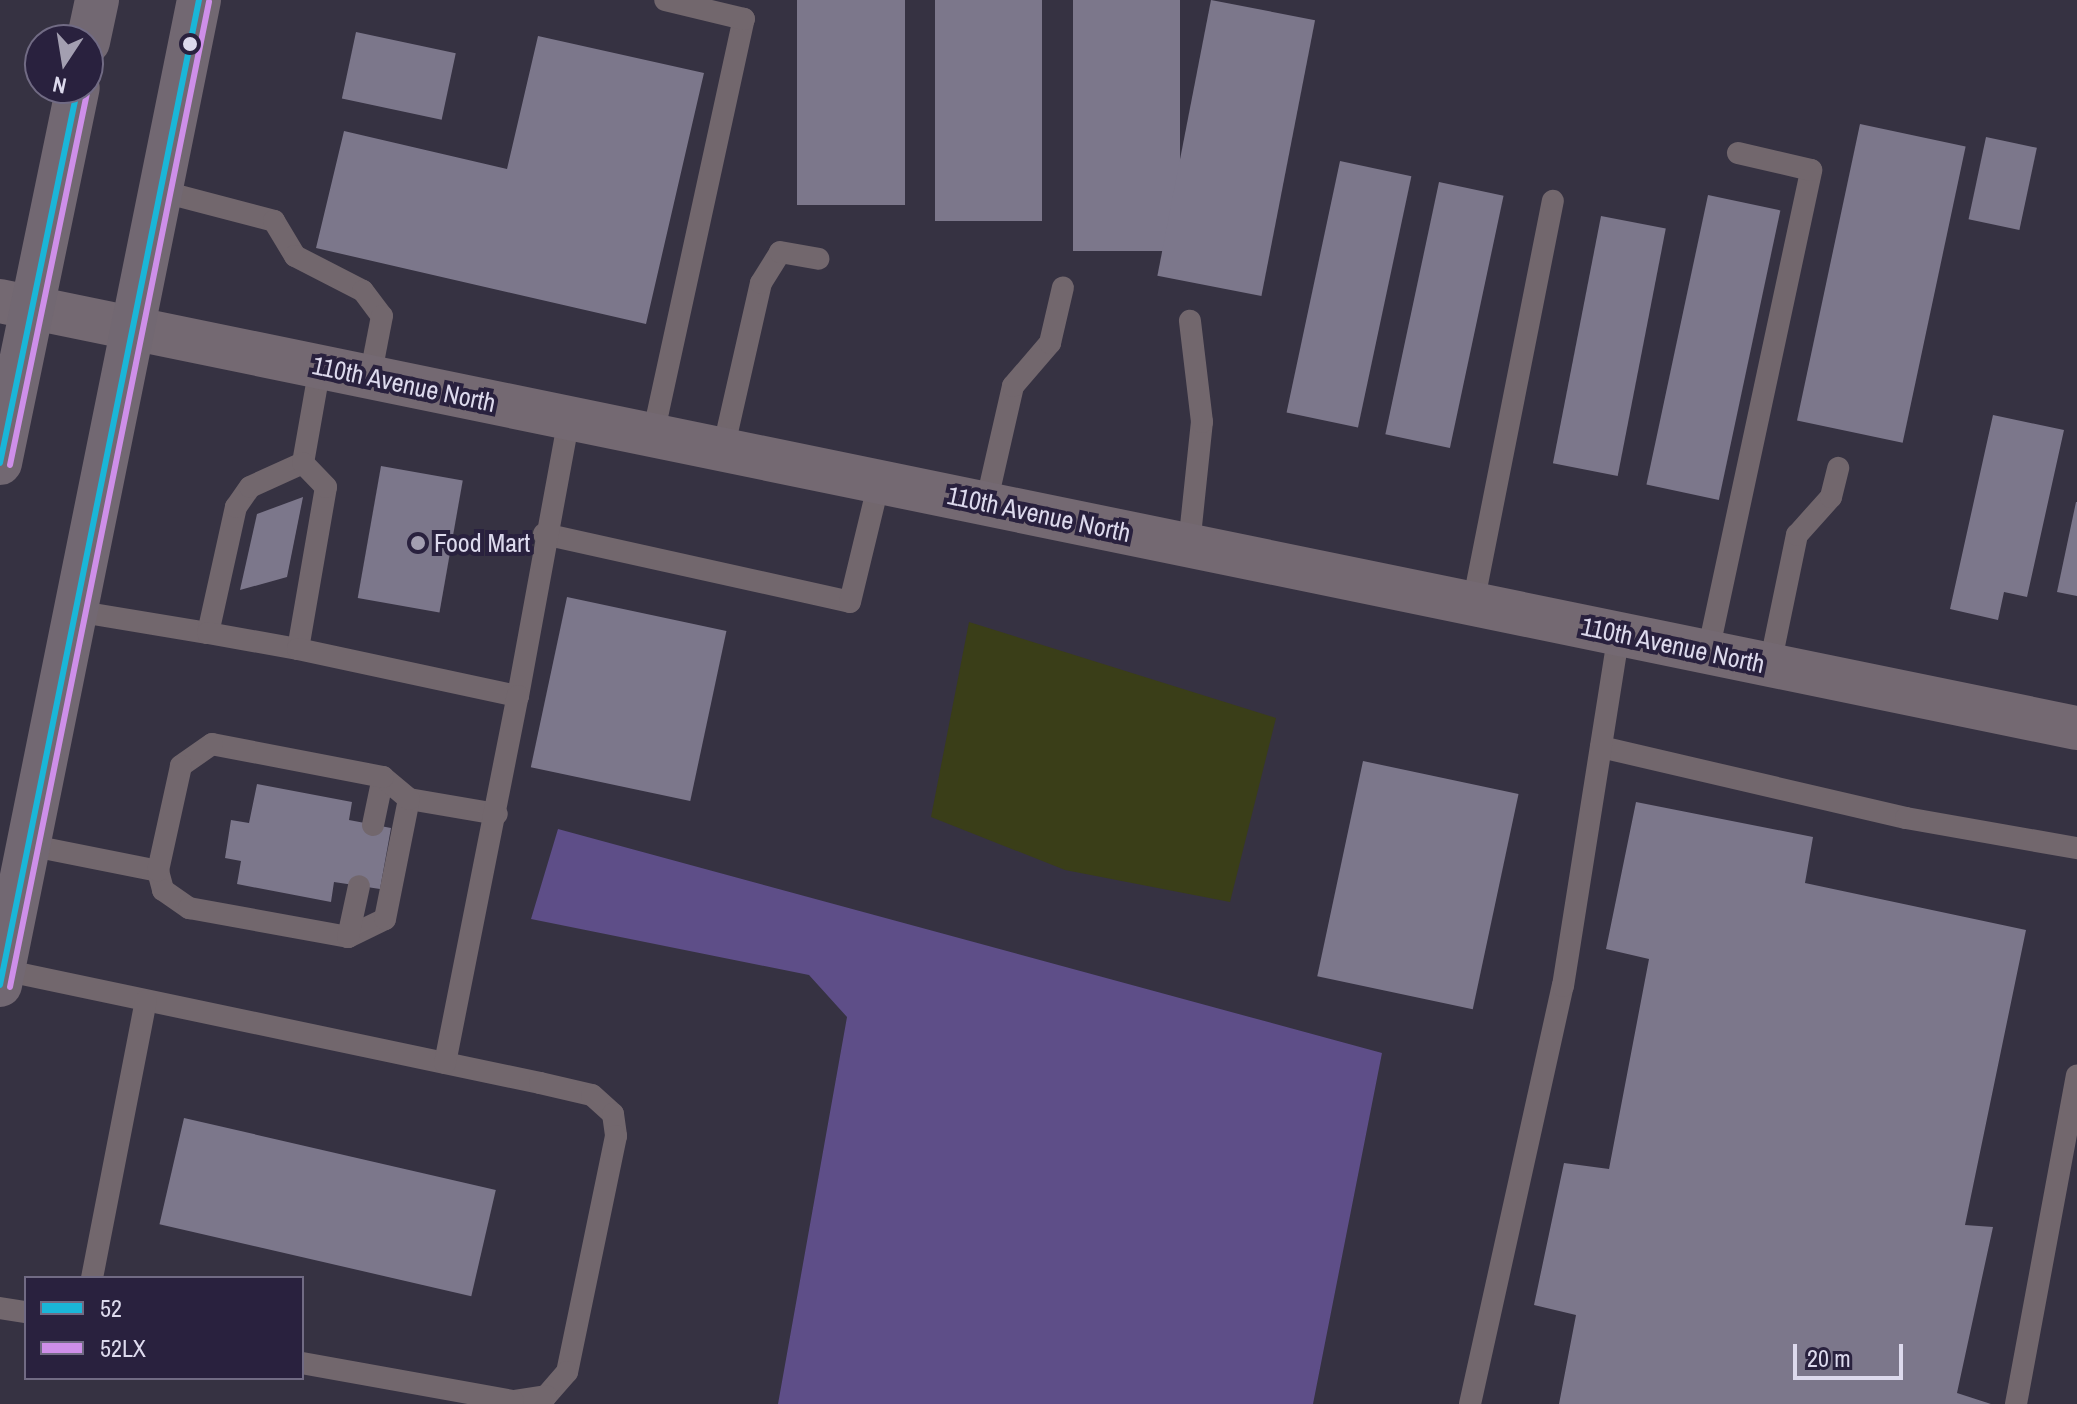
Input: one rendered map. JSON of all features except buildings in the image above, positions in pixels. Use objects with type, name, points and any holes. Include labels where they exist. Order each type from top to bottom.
[{"type":"main road","points":[[92,24],[97,0]]},
{"type":"main road","points":[[1,978],[199,0]]},
{"type":"main road","points":[[0,463],[16,305],[73,104]]},
{"type":"street","name":"110th Avenue North","points":[[16,305],[2077,728]]},
{"type":"lane","points":[[653,435],[744,19],[665,0]]},
{"type":"lane","points":[[1708,652],[1811,170],[1738,153]]},
{"type":"lane","points":[[160,191],[274,221],[295,256],[363,291],[382,316],[370,378]]},
{"type":"lane","points":[[1473,604],[1553,201]]},
{"type":"lane","points":[[723,450],[761,283],[780,252],[818,259]]},
{"type":"lane","points":[[986,504],[1013,386],[1050,343],[1063,287]]},
{"type":"lane","points":[[1189,545],[1202,446],[1190,321]]},
{"type":"lane","points":[[303,463],[320,367]]},
{"type":"lane","points":[[445,1063],[497,814],[544,534],[569,418]]},
{"type":"lane","points":[[208,633],[236,507],[250,487],[303,463]]},
{"type":"lane","points":[[298,649],[326,487],[303,463]]},
{"type":"lane","points":[[1770,665],[1797,535],[1831,497],[1838,468]]},
{"type":"lane","points":[[544,534],[850,602],[879,482]]},
{"type":"lane","points":[[75,611],[298,649],[518,696]]},
{"type":"lane","points":[[1470,1404],[1563,986],[1619,634]]},
{"type":"lane","points":[[409,799],[385,919],[348,937],[174,903],[158,871],[181,766],[194,751],[212,744],[383,777],[409,799],[497,814]]},
{"type":"lane","points":[[1601,747],[1906,818],[2077,848]]},
{"type":"lane","points":[[373,825],[383,777]]},
{"type":"lane","points":[[28,845],[158,871]]},
{"type":"lane","points":[[348,937],[359,886]]},
{"type":"lane","points":[[1,978],[146,1001],[592,1095],[613,1114],[616,1136],[567,1372],[546,1396],[513,1401],[304,1363]]},
{"type":"lane","points":[[92,1276],[146,1001]]},
{"type":"lane","points":[[2016,1404],[2077,1076]]},
{"type":"lane","points":[[0,1308],[24,1312]]},
{"type":"green space","points":[[969,622],[1276,718],[1230,902],[1065,870],[931,817]]},
{"type":"shaded area","points":[[558,829],[1382,1053],[1313,1404],[778,1404],[847,1017],[809,975],[531,919]]},
{"type":"transit line","name":"52","points":[[0,985],[199,0]]},
{"type":"transit line","name":"52LX","points":[[10,987],[209,2]]},
{"type":"transit line","name":"52","points":[[0,463],[75,104]]},
{"type":"transit line","name":"52LX","points":[[10,465],[85,104]]},
{"type":"place","name":"Food Mart","points":[[418,543]]}]
